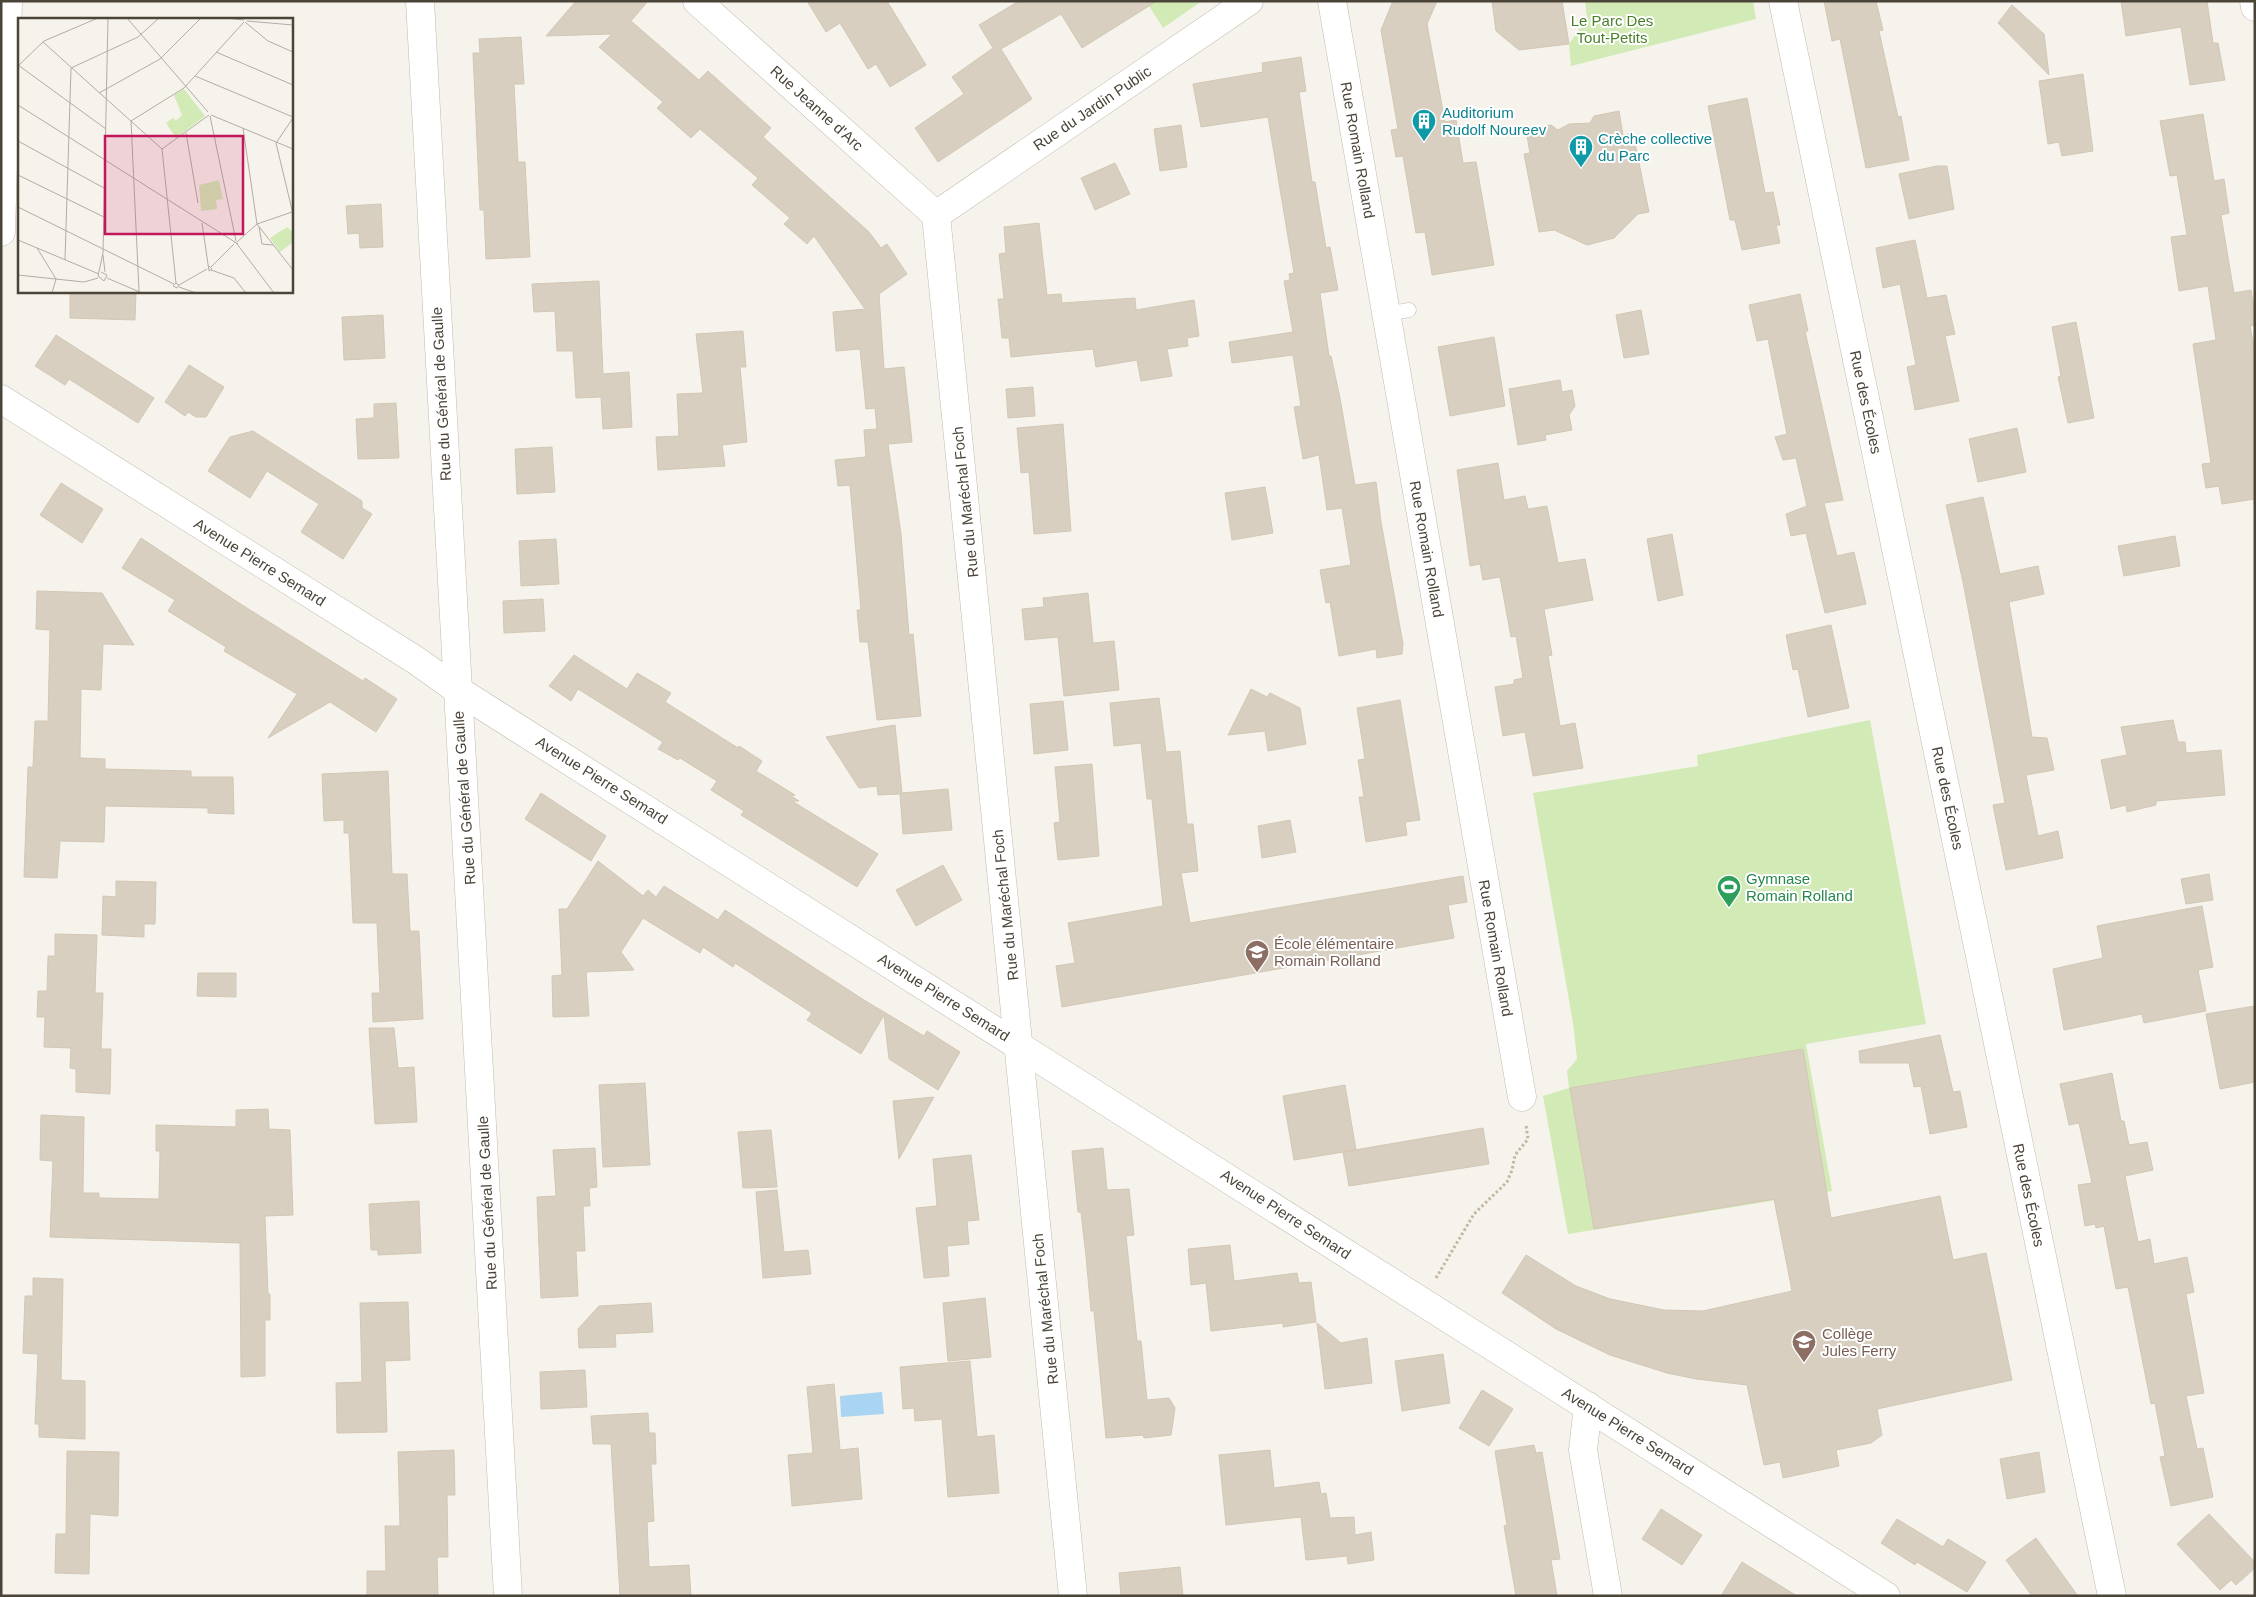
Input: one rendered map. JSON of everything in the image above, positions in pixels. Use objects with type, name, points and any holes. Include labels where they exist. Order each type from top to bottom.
[{"type":"street","points":[[1,232],[8,1]]},
{"type":"street","name":"Rue du Général de Gaulle","points":[[420,1],[456,688],[462,745],[508,1596]]},
{"type":"street","name":"Rue Jeanne d'Arc","points":[[697,1],[936,215]]},
{"type":"street","name":"Rue du Jardin Public","points":[[936,215],[1248,1]]},
{"type":"street","name":"Rue Romain Rolland","points":[[1332,1],[1398,312],[1522,1097]]},
{"type":"street","name":"Rue des Écoles","points":[[1783,1],[2112,1596]]},
{"type":"street","points":[[2254,1],[2255,7]]},
{"type":"street","name":"Rue du Maréchal Foch","points":[[936,215],[1073,1596]]},
{"type":"street","name":"Avenue Pierre Semard","points":[[1,399],[417,661],[456,688],[1886,1596]]},
{"type":"street","points":[[1588,1406],[1582,1450],[1608,1596]]},
{"type":"path","points":[[1423,1301],[1474,1214],[1507,1182],[1515,1155],[1528,1139],[1522,1097]]},
{"type":"green space","points":[[1146,1],[1202,1],[1163,28]]},
{"type":"green space","name":"Le Parc Des Tout-Petits","points":[[1585,1],[1753,1],[1756,19],[1571,66],[1569,44],[1587,18]]},
{"type":"green space","name":"Gymnase Romain Rolland","points":[[1870,720],[1926,1024],[1806,1044],[1832,1191],[1568,1234],[1543,1096],[1569,1088],[1567,1071],[1577,1059],[1573,1023],[1533,793],[1698,766],[1697,755]]},
{"type":"water","points":[[882,1392],[884,1414],[841,1417],[840,1396]]},
{"type":"building","points":[[576,1],[648,1],[631,21],[699,80],[708,71],[771,128],[763,137],[869,232],[881,248],[887,244],[907,274],[879,294],[884,369],[904,367],[912,442],[888,444],[901,534],[909,635],[913,634],[921,716],[877,720],[868,642],[860,642],[857,610],[861,610],[850,485],[838,486],[835,460],[866,457],[864,430],[877,429],[875,408],[866,409],[860,349],[836,351],[833,312],[865,309],[814,236],[807,244],[784,224],[790,218],[752,185],[758,178],[700,129],[691,138],[657,108],[663,102],[599,47],[612,34],[546,36]]},
{"type":"building","points":[[807,1],[887,1],[926,65],[890,87],[876,64],[868,69],[840,23],[826,32]]},
{"type":"building","points":[[1019,1],[1157,1],[1082,48],[1061,14],[1001,49],[1032,99],[938,162],[915,128],[964,94],[952,77],[993,48],[979,25]]},
{"type":"building","name":"Auditorium Rudolf Noureev","points":[[1393,1],[1437,1],[1427,24],[1445,122],[1456,120],[1463,163],[1476,162],[1494,265],[1432,275],[1425,232],[1416,233],[1403,156],[1396,157],[1391,130],[1398,129],[1381,30]]},
{"type":"building","points":[[1492,1],[1562,1],[1569,44],[1519,50],[1496,31]]},
{"type":"building","points":[[1824,1],[1876,1],[1883,30],[1879,31],[1898,117],[1901,116],[1909,160],[1866,168],[1840,39],[1832,41]]},
{"type":"building","points":[[2121,1],[2207,1],[2213,43],[2218,43],[2225,80],[2190,85],[2181,27],[2126,36]]},
{"type":"building","points":[[2012,5],[2044,34],[2049,75],[1998,23]]},
{"type":"building","points":[[521,37],[524,84],[514,84],[518,162],[525,162],[530,257],[486,259],[484,210],[480,210],[473,53],[480,53],[479,39]]},
{"type":"building","points":[[1301,57],[1306,91],[1299,92],[1312,182],[1315,182],[1326,248],[1330,247],[1338,290],[1320,293],[1329,356],[1331,356],[1340,398],[1355,485],[1376,482],[1381,522],[1403,644],[1402,654],[1377,658],[1376,649],[1339,656],[1330,602],[1326,603],[1320,570],[1351,565],[1342,508],[1327,510],[1319,455],[1303,459],[1294,407],[1301,406],[1293,355],[1232,363],[1229,342],[1293,332],[1284,281],[1290,280],[1289,274],[1294,273],[1268,117],[1201,127],[1193,84],[1263,72],[1262,63]]},
{"type":"building","points":[[2083,74],[2093,151],[2062,156],[2059,142],[2048,144],[2039,81]]},
{"type":"building","points":[[1747,98],[1765,193],[1773,192],[1780,225],[1776,225],[1780,243],[1742,250],[1735,220],[1730,220],[1708,106]]},
{"type":"building","name":"Crèche collective du Parc","points":[[1619,111],[1623,135],[1633,133],[1649,212],[1638,214],[1614,238],[1587,245],[1554,230],[1539,232],[1524,154],[1530,153],[1526,130],[1551,125],[1558,130],[1569,124],[1590,123],[1594,116]]},
{"type":"building","points":[[2203,114],[2214,181],[2224,179],[2229,213],[2221,215],[2234,293],[2251,290],[2255,314],[2255,325],[2250,326],[2255,352],[2255,499],[2222,504],[2219,486],[2206,488],[2202,464],[2211,463],[2193,344],[2216,340],[2208,286],[2179,291],[2171,237],[2187,235],[2177,175],[2170,176],[2160,121]]},
{"type":"building","points":[[1181,125],[1187,167],[1160,171],[1154,129]]},
{"type":"building","points":[[1115,163],[1130,194],[1095,210],[1081,178]]},
{"type":"building","points":[[1937,166],[1947,166],[1954,209],[1909,219],[1899,174]]},
{"type":"building","points":[[381,204],[383,247],[360,248],[359,233],[348,234],[346,206]]},
{"type":"building","points":[[1039,223],[1047,295],[1061,294],[1062,303],[1135,298],[1136,310],[1194,300],[1199,336],[1187,338],[1188,346],[1167,349],[1172,376],[1141,381],[1137,360],[1096,367],[1093,349],[1011,357],[1009,338],[1002,338],[998,299],[1004,299],[999,254],[1006,253],[1004,227]]},
{"type":"building","points":[[1915,240],[1927,298],[1946,295],[1955,334],[1945,336],[1959,401],[1915,410],[1907,367],[1916,365],[1900,284],[1883,288],[1876,248]]},
{"type":"building","points":[[599,281],[603,374],[629,372],[632,427],[603,429],[601,397],[576,398],[573,351],[557,351],[555,311],[534,312],[532,284]]},
{"type":"building","points":[[70,292],[136,292],[135,320],[70,318]]},
{"type":"building","points":[[1800,294],[1808,331],[1805,331],[1843,500],[1824,503],[1837,556],[1854,552],[1866,604],[1825,613],[1806,533],[1791,536],[1786,514],[1807,506],[1796,458],[1783,460],[1775,437],[1787,434],[1768,339],[1757,341],[1749,305]]},
{"type":"building","points":[[1641,310],[1649,354],[1624,358],[1616,315]]},
{"type":"building","points":[[383,315],[385,358],[344,360],[342,317]]},
{"type":"building","points":[[2076,322],[2094,418],[2068,423],[2058,377],[2061,376],[2052,327]]},
{"type":"building","points":[[743,331],[746,367],[740,367],[747,442],[722,445],[725,466],[658,470],[656,437],[679,436],[677,394],[703,393],[696,334]]},
{"type":"building","points":[[56,335],[154,398],[138,423],[69,379],[65,385],[35,366]]},
{"type":"building","points":[[1494,337],[1505,406],[1450,416],[1438,347]]},
{"type":"building","points":[[189,365],[224,387],[206,417],[196,417],[188,412],[185,416],[165,402]]},
{"type":"building","points":[[1560,380],[1562,392],[1572,390],[1575,406],[1569,415],[1572,430],[1545,435],[1546,440],[1518,445],[1509,389]]},
{"type":"building","points":[[1033,387],[1035,416],[1008,418],[1006,389]]},
{"type":"building","points":[[396,403],[399,458],[358,459],[356,419],[374,418],[374,404]]},
{"type":"building","points":[[1063,424],[1071,531],[1034,534],[1029,472],[1021,473],[1017,428]]},
{"type":"building","points":[[2017,428],[2026,472],[1978,482],[1969,439]]},
{"type":"building","points":[[253,431],[362,501],[362,508],[372,514],[343,559],[301,532],[319,504],[267,471],[250,498],[208,471],[230,437]]},
{"type":"building","points":[[552,447],[555,492],[517,494],[515,449]]},
{"type":"building","points":[[1498,463],[1504,500],[1525,496],[1528,509],[1547,506],[1558,563],[1585,559],[1593,600],[1544,609],[1552,655],[1548,656],[1560,726],[1575,723],[1583,768],[1533,776],[1525,732],[1503,736],[1495,687],[1514,684],[1514,680],[1523,678],[1516,636],[1511,637],[1500,577],[1483,580],[1480,564],[1470,566],[1457,470]]},
{"type":"building","points":[[61,483],[103,509],[82,543],[40,515]]},
{"type":"building","points":[[1265,487],[1273,533],[1232,540],[1225,493]]},
{"type":"building","points":[[1983,497],[2000,574],[2038,566],[2044,594],[2009,602],[2032,737],[2047,738],[2054,770],[2026,775],[2038,836],[2058,831],[2063,858],[2006,870],[1993,805],[2005,803],[1963,582],[1946,505]]},
{"type":"building","points":[[1672,534],[1683,595],[1658,601],[1647,539]]},
{"type":"building","points":[[2175,536],[2180,566],[2124,576],[2118,546]]},
{"type":"building","points":[[141,538],[239,603],[363,681],[365,678],[397,699],[376,732],[330,702],[268,738],[297,694],[224,651],[226,647],[168,611],[175,600],[122,568]]},
{"type":"building","points":[[556,539],[559,584],[521,586],[519,541]]},
{"type":"building","points":[[37,591],[102,593],[134,645],[103,644],[101,690],[81,689],[80,758],[105,759],[105,769],[191,771],[191,777],[233,777],[234,814],[208,813],[208,808],[105,806],[104,842],[60,841],[57,878],[24,877],[28,767],[33,767],[35,721],[48,721],[50,630],[36,629]]},
{"type":"building","points":[[1088,593],[1093,643],[1114,641],[1119,690],[1064,696],[1058,637],[1025,640],[1022,609],[1044,607],[1043,598]]},
{"type":"building","points":[[543,599],[545,631],[504,633],[503,601]]},
{"type":"building","points":[[1831,625],[1849,708],[1808,717],[1798,669],[1793,670],[1786,635]]},
{"type":"building","points":[[574,655],[627,689],[637,673],[671,693],[665,702],[762,761],[756,771],[795,795],[791,796],[799,801],[792,801],[878,854],[857,887],[741,815],[744,811],[711,790],[717,781],[680,758],[678,760],[658,749],[663,742],[578,689],[571,701],[549,686]]},
{"type":"building","points":[[1251,689],[1267,697],[1270,693],[1300,708],[1306,744],[1268,751],[1265,731],[1228,735]]},
{"type":"building","points":[[1159,698],[1166,752],[1180,751],[1187,824],[1193,824],[1198,871],[1181,873],[1190,923],[1463,876],[1467,902],[1448,905],[1454,938],[1062,1007],[1056,966],[1075,963],[1068,923],[1163,906],[1152,799],[1147,799],[1141,743],[1114,746],[1110,703]]},
{"type":"building","points":[[1400,700],[1420,820],[1405,822],[1407,835],[1366,842],[1359,797],[1364,797],[1358,760],[1365,759],[1357,708]]},
{"type":"building","points":[[1063,701],[1068,750],[1034,754],[1030,704]]},
{"type":"building","points":[[2173,720],[2178,742],[2185,742],[2186,753],[2221,750],[2225,795],[2156,801],[2156,805],[2127,812],[2126,805],[2111,809],[2101,760],[2127,755],[2121,727]]},
{"type":"building","points":[[895,725],[902,793],[948,789],[952,830],[903,834],[900,794],[878,795],[877,786],[859,788],[826,737]]},
{"type":"building","points":[[1092,764],[1099,856],[1058,860],[1054,823],[1060,822],[1055,767]]},
{"type":"building","points":[[388,771],[392,874],[407,874],[410,931],[419,931],[423,1019],[373,1022],[372,993],[380,993],[377,923],[353,923],[349,833],[344,833],[344,820],[324,821],[322,774]]},
{"type":"building","points":[[541,793],[606,836],[591,861],[525,819]]},
{"type":"building","points":[[1290,820],[1296,852],[1262,858],[1258,826]]},
{"type":"building","points":[[598,861],[643,896],[648,890],[656,897],[664,886],[718,920],[725,910],[864,1000],[924,1036],[927,1031],[960,1052],[938,1090],[889,1059],[884,1015],[861,1054],[807,1020],[812,1013],[735,963],[733,967],[703,947],[700,953],[643,918],[621,952],[634,970],[586,972],[589,1016],[553,1017],[552,976],[562,975],[559,909],[567,909]]},
{"type":"building","points":[[943,865],[962,900],[916,926],[896,890]]},
{"type":"building","points":[[2209,874],[2213,900],[2186,904],[2181,879]]},
{"type":"building","points":[[116,881],[156,882],[155,924],[144,924],[144,937],[102,935],[103,896],[116,897]]},
{"type":"building","points":[[2202,906],[2213,967],[2198,970],[2206,1011],[2144,1023],[2142,1014],[2064,1030],[2053,969],[2103,958],[2097,926]]},
{"type":"building","points":[[55,934],[97,935],[95,993],[103,993],[101,1049],[111,1049],[110,1094],[76,1092],[76,1069],[70,1068],[71,1048],[44,1047],[45,1017],[37,1017],[38,991],[47,991],[48,956],[55,956]]},
{"type":"building","points":[[198,973],[236,973],[236,997],[197,996]]},
{"type":"building","points":[[2255,1006],[2255,1082],[2220,1089],[2206,1014]]},
{"type":"building","points":[[369,1028],[394,1028],[398,1068],[414,1067],[417,1122],[375,1124]]},
{"type":"building","points":[[1940,1035],[1953,1092],[1960,1091],[1967,1127],[1930,1134],[1921,1086],[1914,1087],[1909,1063],[1860,1063],[1859,1051]]},
{"type":"building","points":[[1803,1049],[1831,1218],[1940,1196],[1953,1260],[1986,1253],[2012,1380],[1877,1409],[1882,1435],[1871,1443],[1836,1450],[1839,1466],[1783,1478],[1780,1462],[1764,1465],[1747,1385],[1696,1379],[1667,1373],[1610,1355],[1556,1329],[1502,1293],[1526,1255],[1576,1286],[1610,1299],[1664,1310],[1703,1311],[1792,1291],[1774,1199],[1594,1229],[1570,1088]]},
{"type":"building","points":[[2112,1073],[2121,1121],[2124,1121],[2129,1145],[2147,1142],[2153,1170],[2125,1176],[2138,1242],[2150,1239],[2154,1264],[2187,1257],[2194,1292],[2186,1294],[2204,1393],[2186,1396],[2197,1449],[2203,1448],[2213,1497],[2171,1506],[2160,1457],[2165,1456],[2155,1403],[2151,1404],[2128,1287],[2116,1289],[2104,1226],[2096,1228],[2095,1224],[2085,1226],[2078,1185],[2092,1183],[2079,1123],[2069,1125],[2060,1084]]},
{"type":"building","points":[[645,1083],[650,1165],[603,1167],[599,1085]]},
{"type":"building","points":[[1345,1085],[1356,1150],[1294,1160],[1283,1096]]},
{"type":"building","points":[[934,1097],[899,1159],[893,1101]]},
{"type":"building","points":[[268,1109],[269,1129],[290,1130],[293,1215],[265,1216],[270,1320],[265,1320],[265,1376],[241,1377],[240,1243],[50,1237],[53,1161],[40,1160],[41,1115],[84,1117],[83,1193],[99,1193],[99,1198],[159,1199],[160,1151],[156,1151],[156,1125],[236,1127],[236,1110]]},
{"type":"building","points":[[1483,1128],[1489,1164],[1349,1186],[1343,1152]]},
{"type":"building","points":[[771,1130],[777,1187],[743,1188],[738,1132]]},
{"type":"building","points":[[595,1148],[597,1187],[589,1188],[590,1206],[583,1206],[585,1251],[576,1251],[578,1296],[541,1298],[537,1197],[556,1196],[553,1150]]},
{"type":"building","points":[[1103,1148],[1107,1190],[1129,1189],[1134,1235],[1126,1236],[1137,1341],[1141,1341],[1147,1400],[1169,1398],[1175,1408],[1171,1435],[1144,1438],[1143,1435],[1106,1438],[1094,1311],[1091,1311],[1081,1212],[1078,1212],[1072,1151]]},
{"type":"building","points":[[971,1155],[979,1220],[967,1221],[969,1244],[947,1246],[949,1276],[924,1278],[916,1208],[937,1206],[933,1159]]},
{"type":"building","points":[[777,1190],[784,1252],[808,1250],[811,1274],[763,1278],[756,1192]]},
{"type":"building","points":[[419,1201],[421,1253],[378,1255],[378,1250],[371,1250],[369,1204]]},
{"type":"building","points":[[1230,1245],[1234,1281],[1297,1273],[1299,1283],[1311,1282],[1316,1322],[1283,1327],[1283,1323],[1211,1331],[1206,1283],[1191,1285],[1188,1249]]},
{"type":"building","points":[[33,1278],[63,1279],[61,1380],[85,1381],[85,1439],[39,1437],[39,1424],[35,1424],[38,1354],[23,1353],[25,1296],[33,1296]]},
{"type":"building","points":[[985,1298],[991,1357],[948,1361],[943,1303]]},
{"type":"building","points":[[408,1302],[410,1360],[385,1361],[387,1432],[337,1433],[336,1383],[362,1382],[360,1303]]},
{"type":"building","points":[[651,1303],[653,1332],[615,1334],[616,1347],[579,1348],[578,1329],[599,1306]]},
{"type":"building","points":[[1317,1323],[1341,1343],[1367,1338],[1372,1383],[1325,1389]]},
{"type":"building","points":[[1443,1354],[1450,1403],[1402,1411],[1395,1361]]},
{"type":"building","points":[[970,1361],[977,1437],[994,1435],[999,1493],[948,1497],[942,1419],[915,1421],[914,1408],[903,1409],[900,1367]]},
{"type":"building","points":[[585,1370],[587,1407],[541,1409],[540,1372]]},
{"type":"building","points":[[834,1384],[840,1450],[858,1448],[862,1499],[792,1506],[788,1455],[813,1453],[807,1387]]},
{"type":"building","points":[[1482,1390],[1513,1409],[1489,1446],[1459,1428]]},
{"type":"building","points":[[648,1413],[649,1433],[655,1433],[656,1464],[651,1464],[654,1521],[647,1522],[649,1567],[689,1565],[691,1596],[620,1596],[611,1444],[593,1444],[591,1416]]},
{"type":"building","points":[[1534,1445],[1536,1453],[1542,1452],[1560,1559],[1551,1560],[1557,1596],[1516,1596],[1504,1526],[1507,1525],[1495,1451]]},
{"type":"building","points":[[454,1450],[455,1495],[447,1495],[448,1557],[437,1557],[438,1596],[367,1596],[367,1571],[386,1571],[385,1526],[400,1526],[398,1452]]},
{"type":"building","points":[[1270,1450],[1274,1488],[1319,1482],[1321,1494],[1326,1493],[1330,1518],[1354,1517],[1355,1535],[1371,1532],[1374,1560],[1348,1564],[1347,1556],[1306,1560],[1301,1517],[1226,1525],[1219,1455]]},
{"type":"building","points":[[67,1451],[119,1452],[118,1516],[90,1514],[89,1574],[55,1573],[56,1534],[66,1534]]},
{"type":"building","points":[[2039,1452],[2045,1492],[2007,1499],[2000,1459]]},
{"type":"building","points":[[1661,1509],[1702,1535],[1682,1565],[1642,1539]]},
{"type":"building","points":[[2209,1514],[2255,1562],[2255,1568],[2236,1585],[2231,1580],[2220,1590],[2177,1544]]},
{"type":"building","points":[[1897,1519],[1943,1547],[1948,1539],[1986,1562],[1967,1592],[1917,1562],[1915,1565],[1881,1543]]},
{"type":"building","points":[[2036,1538],[2078,1596],[2032,1596],[2006,1560]]},
{"type":"building","points":[[1742,1562],[1797,1596],[1721,1596]]},
{"type":"building","points":[[1180,1567],[1183,1596],[1121,1596],[1119,1573]]},
{"type":"place","name":"Auditorium Rudolf Noureev","points":[[1424,142]]},
{"type":"place","name":"Crèche collective du Parc","points":[[1581,168]]},
{"type":"place","name":"Gymnase Romain Rolland","points":[[1729,908]]},
{"type":"place","name":"École élémentaire Romain Rolland","points":[[1257,973]]},
{"type":"place","name":"Collège Jules Ferry","points":[[1804,1363]]}]
